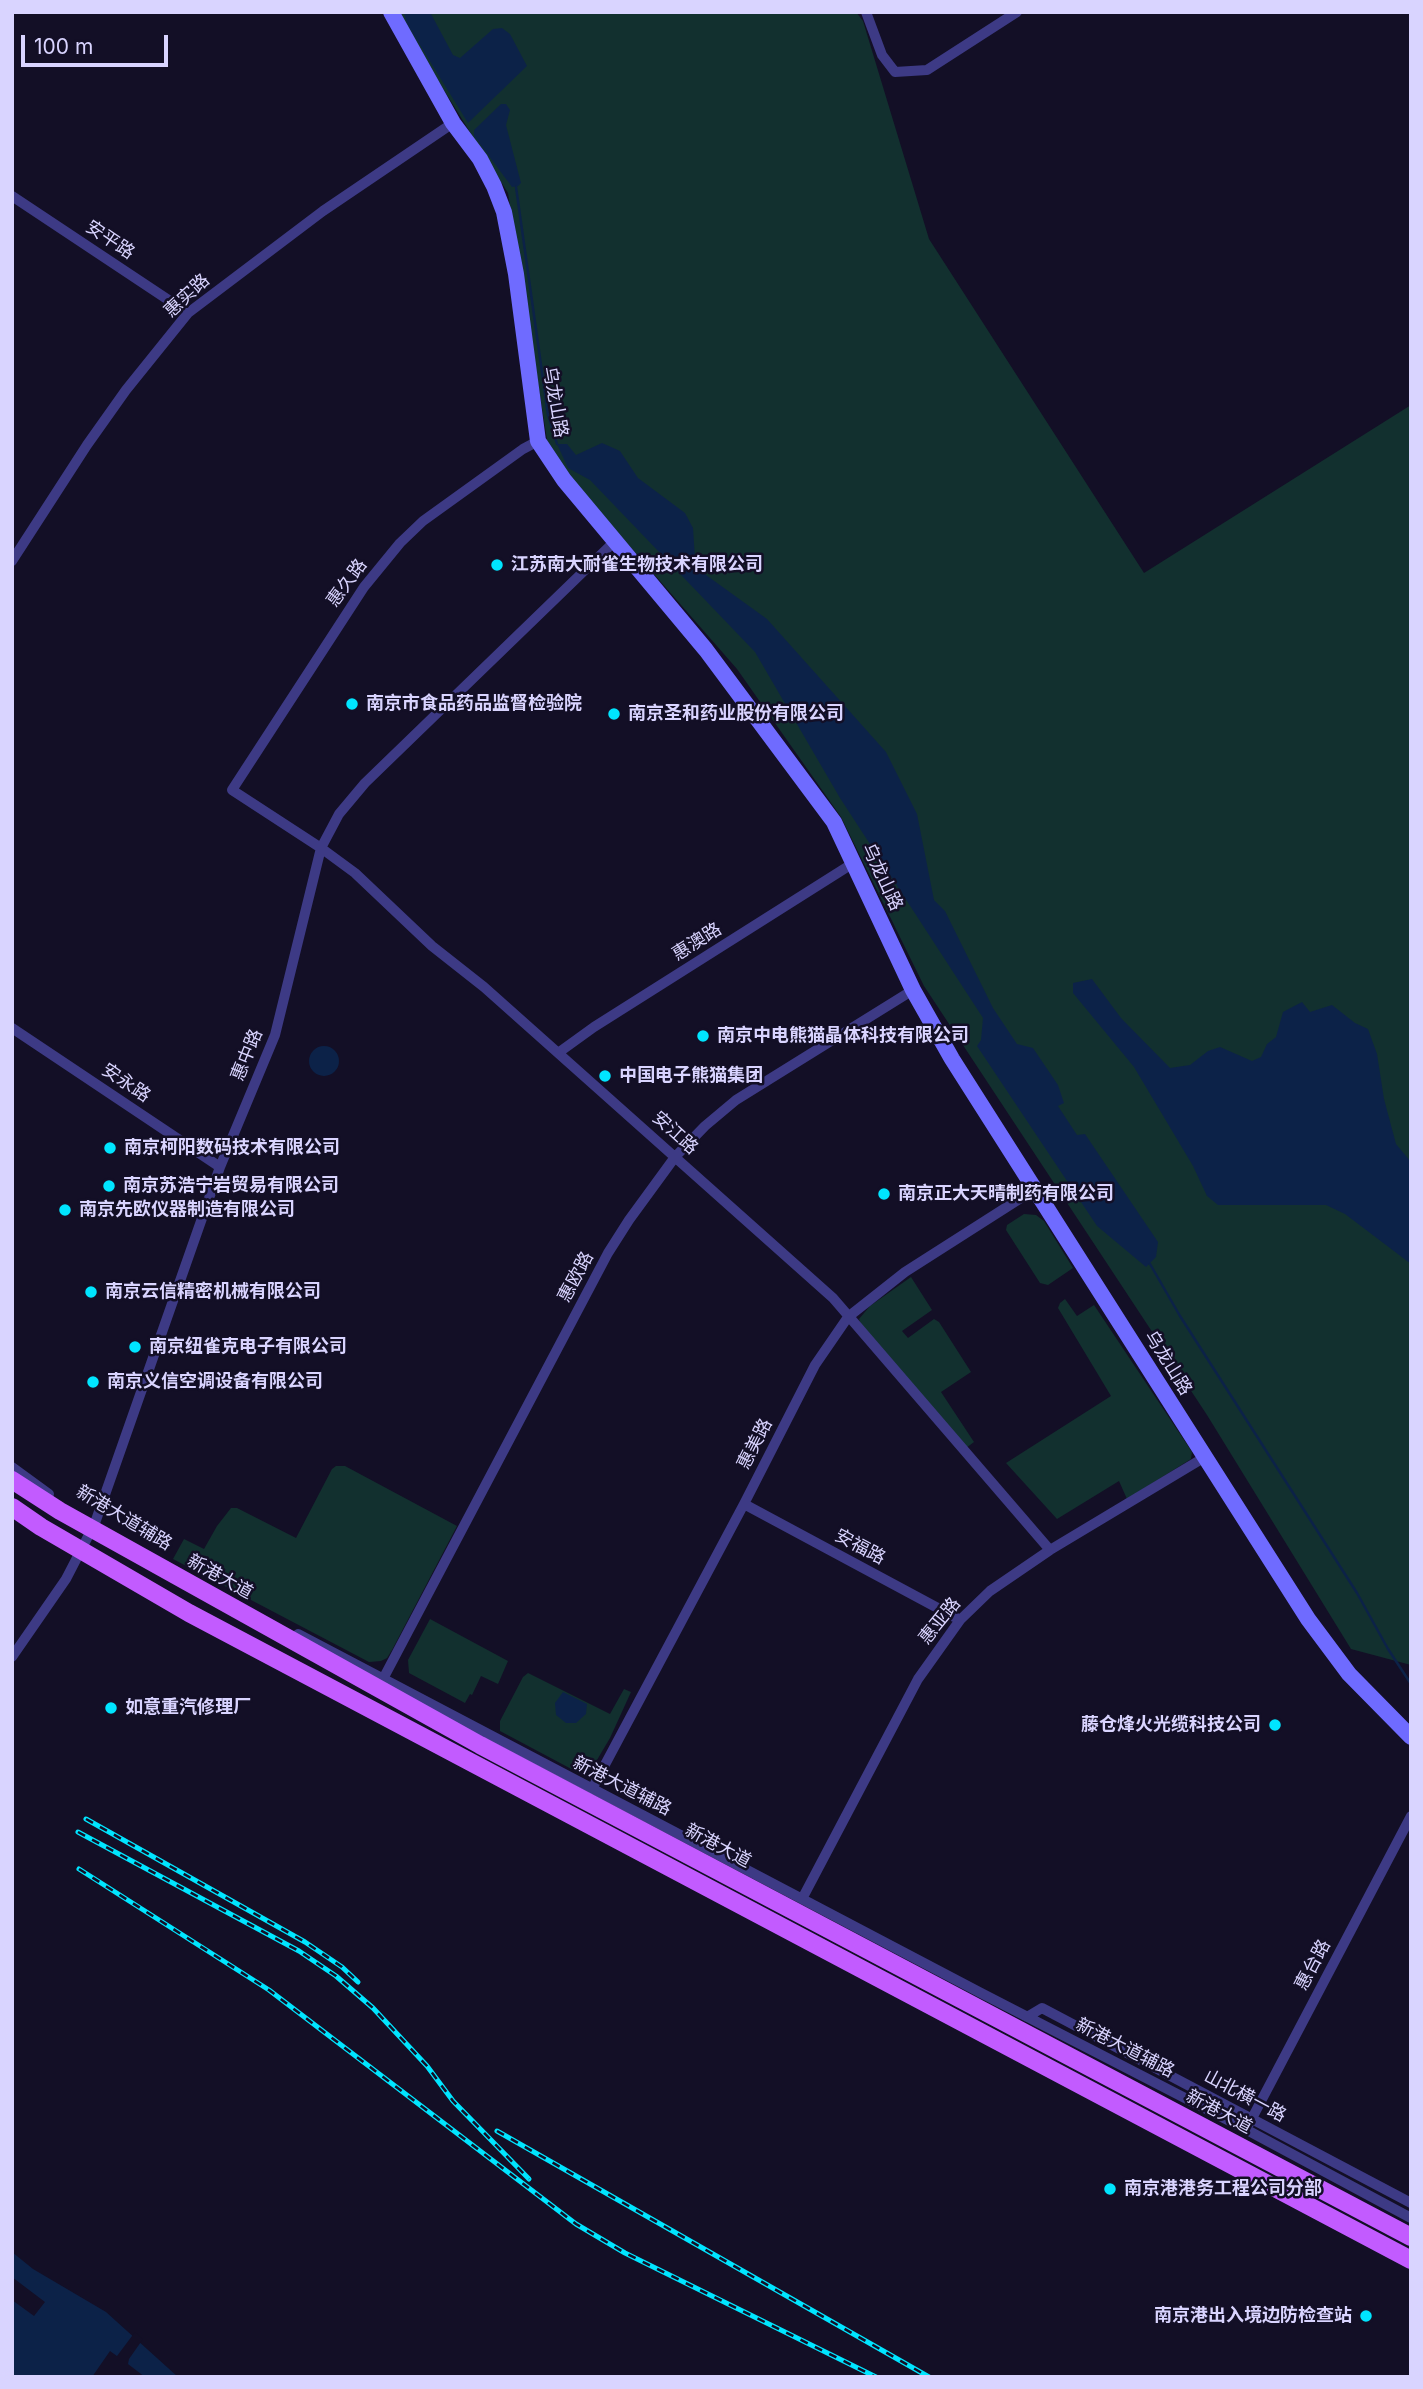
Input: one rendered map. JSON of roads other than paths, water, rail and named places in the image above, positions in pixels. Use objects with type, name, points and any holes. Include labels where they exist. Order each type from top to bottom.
[{"type":"main road","name":"新港大道","points":[[12,1480],[481,1745],[1411,2237]]},
{"type":"main road","points":[[12,1507],[41,1527],[189,1613],[1411,2260]]},
{"type":"street","name":"乌龙山路","points":[[391,12],[453,123],[480,159],[504,212],[516,274],[538,441],[564,480],[714,660],[834,822],[913,990],[952,1059],[1308,1619],[1349,1674],[1411,1737]]},
{"type":"street","points":[[866,12],[882,55],[895,72],[927,70],[1017,12]]},
{"type":"street","name":"惠实路","points":[[12,561],[126,390],[188,313],[323,211],[453,123]]},
{"type":"street","name":"安平路","points":[[12,196],[188,313]]},
{"type":"street","name":"惠久路","points":[[232,790],[364,587],[400,543],[424,521],[538,441]]},
{"type":"street","name":"惠中路","points":[[12,1657],[66,1579],[94,1526],[220,1167],[275,1035],[321,848],[339,814],[365,783],[615,541]]},
{"type":"street","name":"安江路","points":[[232,790],[355,873],[432,946],[484,987],[833,1298],[1050,1550]]},
{"type":"street","name":"惠澳路","points":[[558,1053],[594,1027],[855,862]]},
{"type":"street","name":"惠欧路","points":[[383,1679],[608,1253],[675,1157],[705,1126],[736,1100],[913,990]]},
{"type":"street","name":"安永路","points":[[12,1028],[220,1167]]},
{"type":"street","name":"惠美路","points":[[592,1789],[815,1365],[848,1317],[905,1272],[1035,1189]]},
{"type":"street","name":"惠亚路","points":[[802,1899],[918,1679],[960,1620],[990,1591],[1050,1550],[1205,1457]]},
{"type":"street","name":"新港大道辅路","points":[[12,1467],[94,1526],[1027,2018]]},
{"type":"street","name":"安福路","points":[[744,1504],[960,1620]]},
{"type":"street","name":"惠台路","points":[[1249,2124],[1411,1816]]},
{"type":"street","name":"山北横一路","points":[[1027,2018],[1042,2008],[1249,2124],[1411,2203]]},
{"type":"street","points":[[1249,2124],[1411,2218]]},
{"type":"water","points":[[404,12],[430,12],[453,55],[460,58],[493,29],[502,28],[510,34],[527,66],[468,123],[407,24]]},
{"type":"water","points":[[501,104],[506,104],[510,110],[506,125],[521,183],[518,186],[512,187],[474,136],[474,130]]},
{"type":"water","points":[[602,443],[620,451],[638,478],[685,513],[693,528],[695,559],[706,575],[767,619],[886,752],[917,814],[934,900],[945,911],[993,1008],[1017,1044],[1033,1048],[1058,1085],[1064,1103],[1058,1106],[1077,1135],[1085,1134],[1158,1242],[1156,1257],[1146,1267],[1097,1226],[977,1046],[981,1040],[983,1018],[840,798],[755,652],[590,480],[568,468],[557,444],[567,444],[576,455]]},
{"type":"water","points":[[1092,979],[1121,1018],[1170,1068],[1190,1065],[1208,1051],[1220,1047],[1252,1061],[1261,1057],[1267,1044],[1276,1037],[1283,1012],[1302,1002],[1310,1012],[1332,1005],[1355,1023],[1368,1029],[1377,1054],[1384,1099],[1396,1144],[1411,1162],[1411,1264],[1345,1214],[1326,1205],[1218,1205],[1207,1196],[1193,1166],[1134,1067],[1073,993],[1073,983]]},
{"type":"water","points":[[324,1046],[330,1047],[338,1055],[338,1067],[330,1075],[324,1076],[318,1075],[310,1067],[309,1061],[310,1055],[318,1047]]},
{"type":"water","points":[[563,1692],[587,1704],[586,1714],[576,1723],[566,1723],[556,1715],[555,1703]]},
{"type":"water","points":[[12,2252],[33,2269],[106,2312],[178,2377],[12,2377]]},
{"type":"waterway","points":[[516,187],[548,415],[557,444]]},
{"type":"waterway","points":[[1150,1264],[1180,1316],[1357,1593],[1411,1684]]},
{"type":"railway","points":[[86,1819],[305,1942],[342,1967],[358,1982]]},
{"type":"railway","points":[[78,1832],[299,1951],[336,1976],[373,2008],[427,2066],[453,2101],[529,2179]]},
{"type":"railway","points":[[79,1869],[269,1990],[576,2224],[625,2253],[876,2377]]},
{"type":"railway","points":[[497,2131],[929,2377]]},
{"type":"place","name":"江苏南大耐雀生物技术有限公司","points":[[497,565]]},
{"type":"place","name":"南京市食品药品监督检验院","points":[[352,704]]},
{"type":"place","name":"南京圣和药业股份有限公司","points":[[614,714]]},
{"type":"place","name":"南京中电熊猫晶体科技有限公司","points":[[703,1036]]},
{"type":"place","name":"中国电子熊猫集团","points":[[605,1076]]},
{"type":"place","name":"南京柯阳数码技术有限公司","points":[[110,1148]]},
{"type":"place","name":"南京苏浩宁岩贸易有限公司","points":[[109,1186]]},
{"type":"place","name":"南京正大天晴制药有限公司","points":[[884,1194]]},
{"type":"place","name":"南京先欧仪器制造有限公司","points":[[65,1210]]},
{"type":"place","name":"南京云信精密机械有限公司","points":[[91,1292]]},
{"type":"place","name":"南京纽雀克电子有限公司","points":[[135,1347]]},
{"type":"place","name":"南京义信空调设备有限公司","points":[[93,1382]]},
{"type":"place","name":"如意重汽修理厂","points":[[111,1708]]},
{"type":"place","name":"藤仓烽火光缆科技公司","points":[[1275,1725]]},
{"type":"place","name":"南京港港务工程公司分部","points":[[1110,2189]]},
{"type":"place","name":"南京港出入境边防检查站","points":[[1366,2316]]}]
